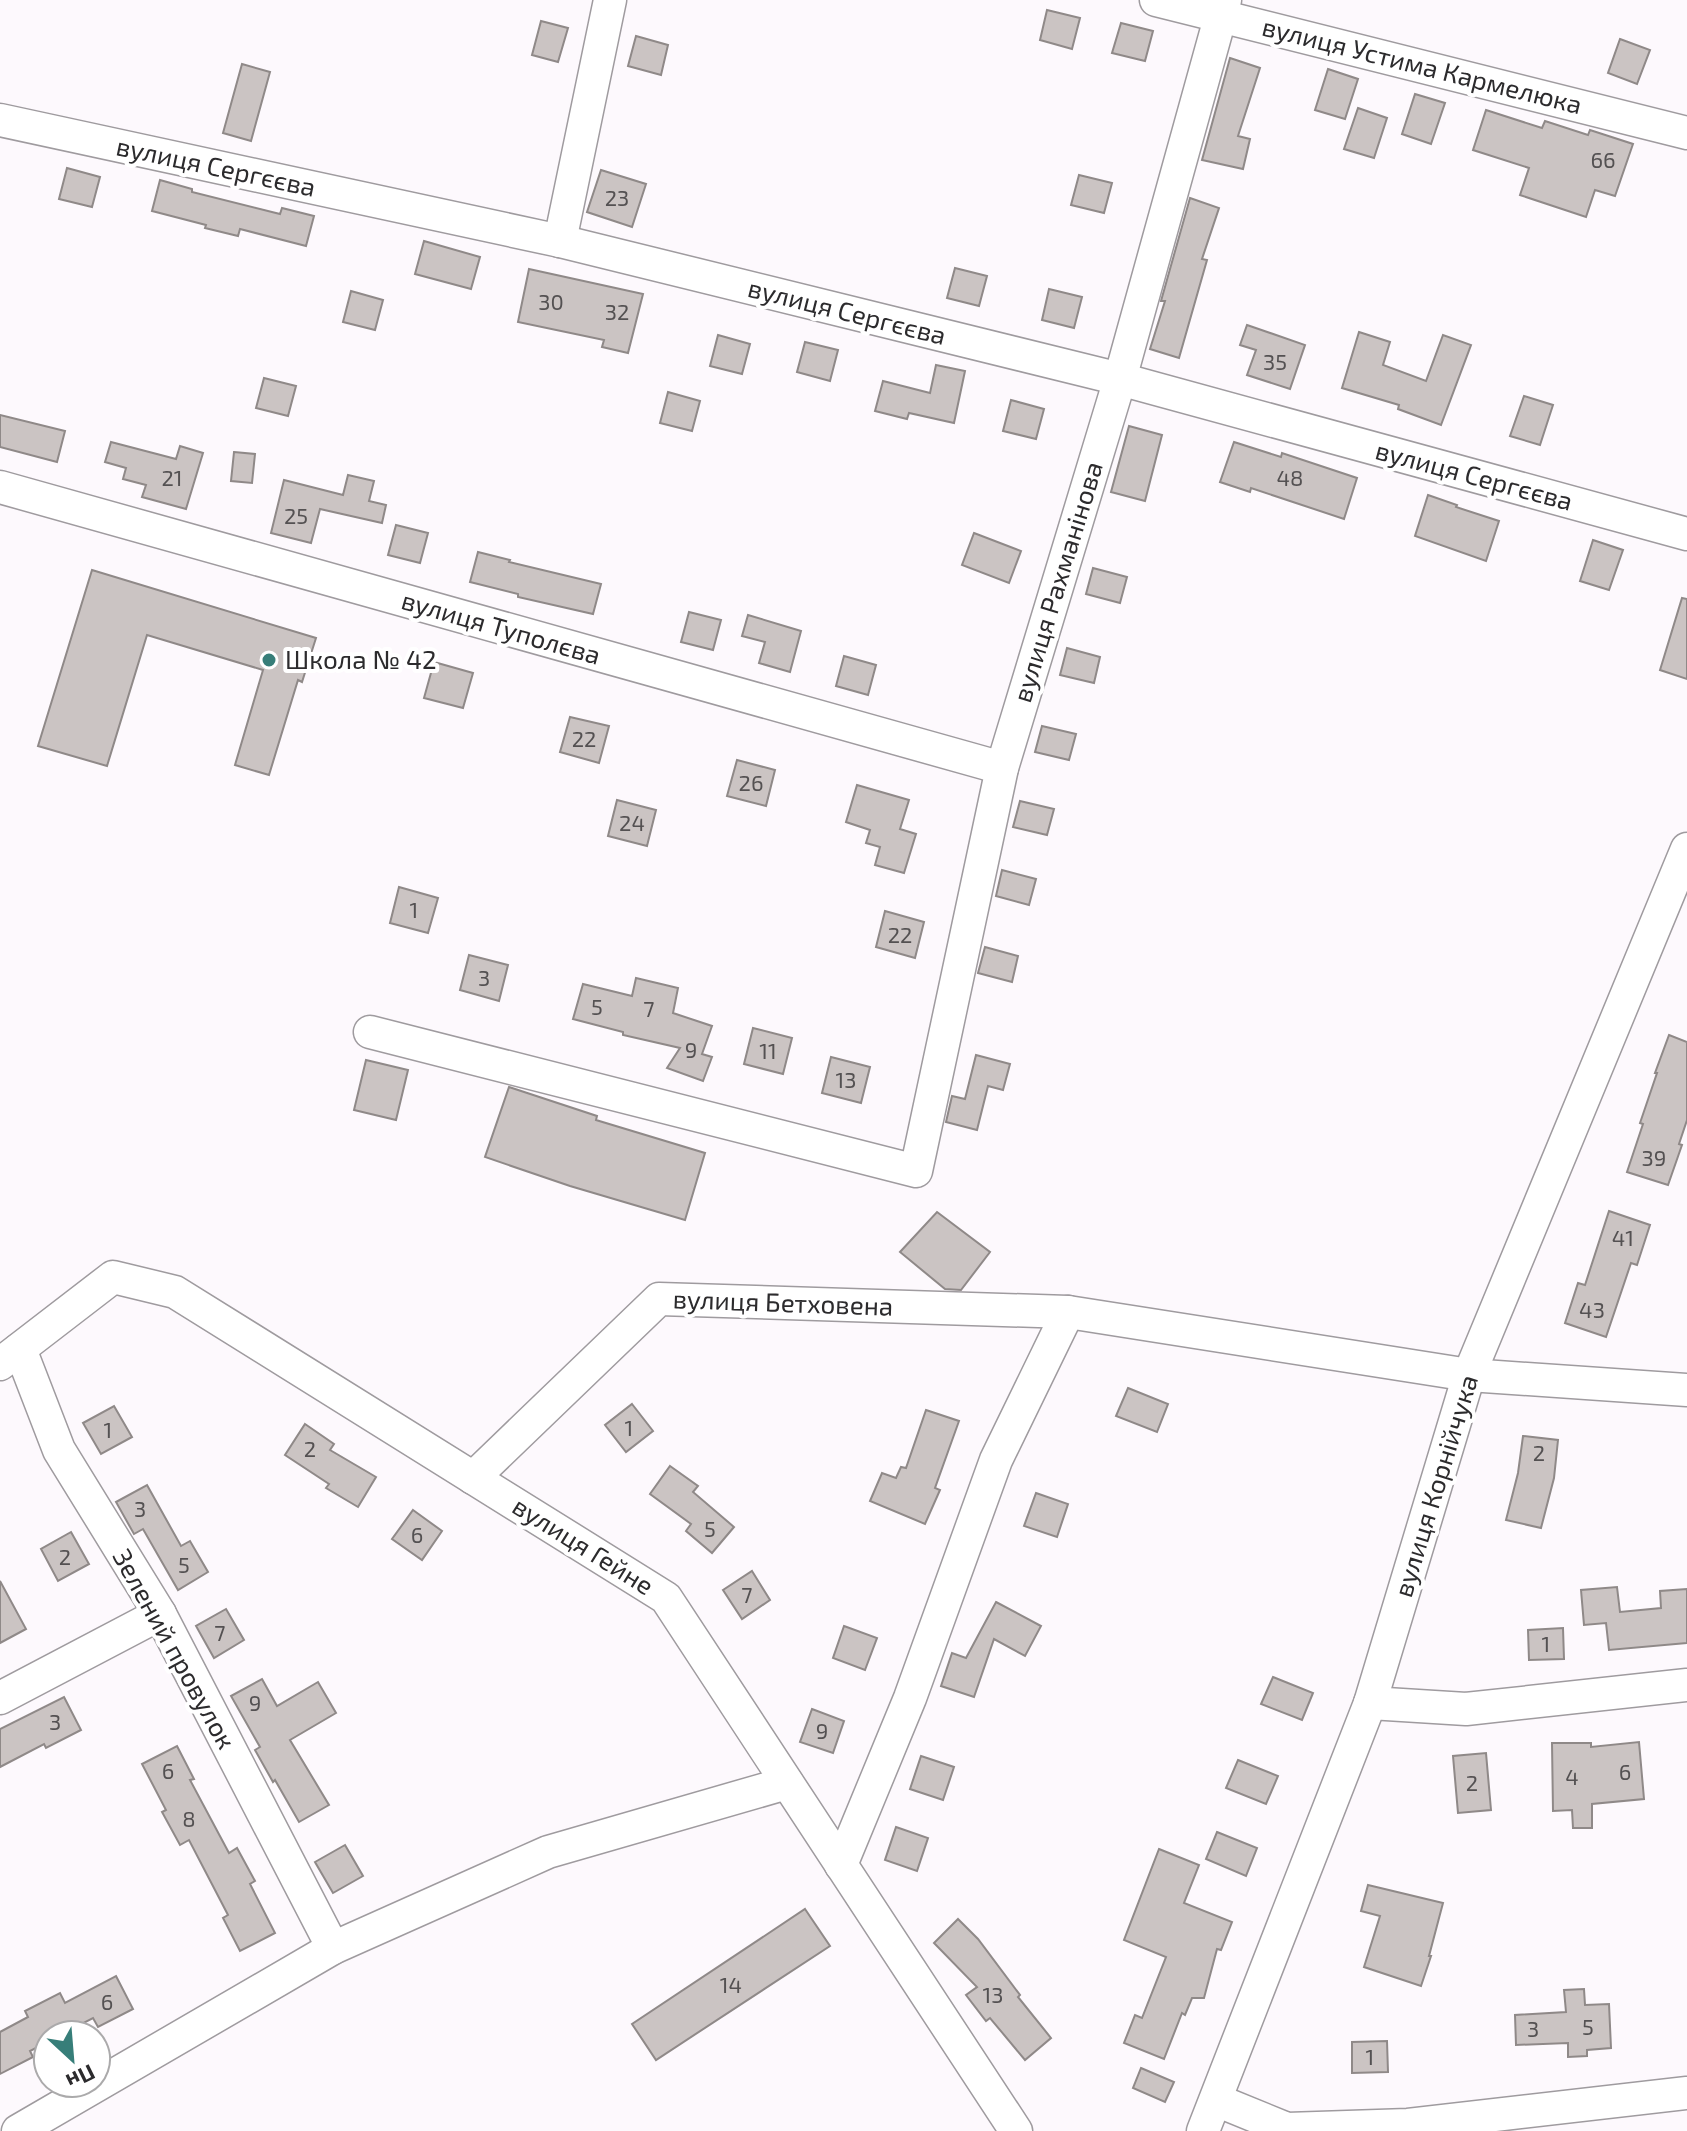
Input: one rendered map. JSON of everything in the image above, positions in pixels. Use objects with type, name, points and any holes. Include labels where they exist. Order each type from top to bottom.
[{"type":"street","points":[[560,241],[610,0]]},
{"type":"street","name":"вулиця Устима Кармелюка","points":[[1156,0],[1223,8],[1687,133]]},
{"type":"street","name":"вулиця Рахманінова","points":[[370,1032],[916,1171],[1002,768],[1120,379],[1223,8]]},
{"type":"street","name":"вулиця Сергєєва","points":[[0,120],[560,241],[1120,379],[1687,534]]},
{"type":"street","name":"вулиця Туполєва","points":[[0,487],[1002,768]]},
{"type":"street","name":"вулиця Корнійчука","points":[[1203,2131],[1370,1703],[1469,1375],[1687,849]]},
{"type":"street","name":"вулиця Гейне","points":[[10,1357],[113,1277],[175,1292],[666,1598],[1016,2131]]},
{"type":"street","name":"вулиця Бетховена","points":[[473,1478],[659,1299],[1068,1312],[1469,1375],[1687,1390]]},
{"type":"street","points":[[841,1865],[910,1698],[996,1460],[1068,1312]]},
{"type":"street","name":"Зелений провулок","points":[[10,1357],[59,1450],[160,1614],[333,1948]]},
{"type":"street","points":[[0,1698],[160,1614]]},
{"type":"street","points":[[1370,1703],[1466,1709],[1687,1685]]},
{"type":"street","points":[[18,2131],[333,1948],[548,1852],[787,1783]]},
{"type":"street","points":[[1216,2100],[1287,2129],[1408,2125],[1687,2093]]},
{"type":"building","points":[[1047,10],[1080,18],[1072,49],[1040,40]]},
{"type":"building","points":[[541,21],[568,28],[558,62],[532,55]]},
{"type":"building","points":[[1121,23],[1153,31],[1145,61],[1112,53]]},
{"type":"building","points":[[636,36],[668,45],[661,75],[628,66]]},
{"type":"building","points":[[1620,39],[1650,50],[1637,84],[1608,73]]},
{"type":"building","points":[[1230,58],[1260,68],[1238,136],[1250,139],[1243,169],[1202,160]]},
{"type":"building","points":[[242,64],[270,72],[251,141],[223,133]]},
{"type":"building","points":[[1328,69],[1358,79],[1345,119],[1315,110]]},
{"type":"building","points":[[1415,94],[1445,103],[1431,144],[1402,134]]},
{"type":"building","points":[[1358,108],[1387,118],[1374,158],[1344,149]]},
{"type":"building","points":[[1486,110],[1542,128],[1545,121],[1588,135],[1590,130],[1633,144],[1615,196],[1595,190],[1586,217],[1520,195],[1529,168],[1473,150]]},
{"type":"building","points":[[67,168],[100,177],[92,207],[59,199]]},
{"type":"building","points":[[601,170],[646,184],[632,227],[587,212]]},
{"type":"building","points":[[1079,175],[1112,183],[1104,213],[1071,205]]},
{"type":"building","points":[[160,180],[192,189],[192,192],[280,214],[282,208],[314,216],[306,246],[240,229],[238,236],[152,211]]},
{"type":"building","points":[[1190,198],[1219,208],[1202,259],[1207,260],[1179,358],[1150,349]]},
{"type":"building","points":[[424,241],[480,257],[471,289],[415,274]]},
{"type":"building","points":[[955,268],[987,276],[979,306],[947,298]]},
{"type":"building","points":[[529,269],[643,294],[628,353],[602,347],[604,340],[518,322]]},
{"type":"building","points":[[1049,289],[1082,297],[1074,328],[1042,320]]},
{"type":"building","points":[[351,291],[383,300],[375,330],[343,322]]},
{"type":"building","points":[[1247,325],[1305,345],[1290,389],[1247,375],[1256,350],[1240,345]]},
{"type":"building","points":[[1359,332],[1390,342],[1383,365],[1426,381],[1443,335],[1471,345],[1441,425],[1398,409],[1399,405],[1342,388]]},
{"type":"building","points":[[718,335],[750,344],[742,374],[710,366]]},
{"type":"building","points":[[805,342],[838,350],[830,381],[797,372]]},
{"type":"building","points":[[936,365],[965,371],[954,423],[909,413],[907,419],[875,411],[883,381],[930,393]]},
{"type":"building","points":[[264,378],[296,386],[288,416],[256,408]]},
{"type":"building","points":[[668,392],[700,401],[692,431],[660,423]]},
{"type":"building","points":[[1524,396],[1553,405],[1540,445],[1510,436]]},
{"type":"building","points":[[1011,400],[1044,409],[1036,439],[1003,431]]},
{"type":"building","points":[[0,415],[65,431],[57,462],[0,447]]},
{"type":"building","points":[[1129,426],[1162,435],[1145,501],[1111,492]]},
{"type":"building","points":[[111,442],[176,459],[180,446],[203,453],[186,509],[142,497],[146,485],[123,479],[126,468],[105,462]]},
{"type":"building","points":[[1234,442],[1281,457],[1282,453],[1357,478],[1344,519],[1251,488],[1250,492],[1220,482]]},
{"type":"building","points":[[234,452],[255,454],[252,483],[231,481]]},
{"type":"building","points":[[348,475],[374,481],[369,501],[386,505],[382,523],[320,509],[311,543],[271,533],[284,480],[343,495]]},
{"type":"building","points":[[1428,495],[1499,521],[1486,561],[1415,536]]},
{"type":"building","points":[[396,525],[428,533],[420,563],[388,555]]},
{"type":"building","points":[[974,533],[1021,551],[1009,583],[962,565]]},
{"type":"building","points":[[1593,540],[1623,550],[1609,590],[1580,581]]},
{"type":"building","points":[[478,552],[601,584],[593,614],[518,597],[518,594],[470,582]]},
{"type":"building","points":[[1093,568],[1127,577],[1120,603],[1086,594]]},
{"type":"building","name":"Школа № 42","points":[[92,570],[316,638],[302,682],[298,680],[269,775],[235,765],[263,670],[147,635],[107,766],[38,746]]},
{"type":"building","points":[[1682,598],[1687,599],[1687,679],[1660,670]]},
{"type":"building","points":[[689,612],[721,620],[713,650],[681,642]]},
{"type":"building","points":[[748,615],[801,631],[790,672],[759,663],[765,642],[742,636]]},
{"type":"building","points":[[1067,648],[1100,657],[1094,683],[1060,675]]},
{"type":"building","points":[[844,656],[876,665],[868,695],[836,686]]},
{"type":"building","points":[[434,662],[473,673],[463,708],[424,698]]},
{"type":"building","points":[[570,717],[609,726],[599,763],[560,752]]},
{"type":"building","points":[[1042,726],[1076,734],[1069,760],[1035,752]]},
{"type":"building","points":[[737,760],[775,770],[766,806],[727,796]]},
{"type":"building","points":[[857,785],[909,800],[900,829],[916,834],[904,873],[875,865],[880,847],[866,843],[870,830],[846,822]]},
{"type":"building","points":[[617,800],[656,810],[647,846],[608,836]]},
{"type":"building","points":[[1020,801],[1054,809],[1047,835],[1013,827]]},
{"type":"building","points":[[1002,870],[1036,879],[1029,905],[996,896]]},
{"type":"building","points":[[399,887],[438,898],[428,933],[390,923]]},
{"type":"building","points":[[885,911],[924,922],[915,958],[876,947]]},
{"type":"building","points":[[985,947],[1018,956],[1012,982],[978,973]]},
{"type":"building","points":[[469,955],[508,965],[499,1001],[460,990]]},
{"type":"building","points":[[636,978],[678,988],[673,1013],[712,1026],[702,1054],[712,1057],[703,1081],[667,1068],[680,1048],[573,1019],[583,984],[632,996]]},
{"type":"building","points":[[753,1028],[792,1038],[783,1074],[744,1064]]},
{"type":"building","points":[[1669,1035],[1687,1042],[1687,1120],[1668,1185],[1627,1172]]},
{"type":"building","points":[[976,1055],[1010,1064],[1003,1090],[988,1086],[977,1130],[946,1122],[952,1096],[965,1099]]},
{"type":"building","points":[[831,1057],[870,1067],[861,1103],[822,1093]]},
{"type":"building","points":[[366,1060],[408,1070],[396,1120],[354,1110]]},
{"type":"building","points":[[509,1087],[597,1116],[596,1120],[705,1153],[685,1220],[485,1157]]},
{"type":"building","points":[[1609,1211],[1650,1225],[1637,1265],[1631,1263],[1606,1337],[1565,1323],[1578,1283],[1585,1285]]},
{"type":"building","points":[[937,1212],[990,1252],[961,1290],[945,1289],[900,1252]]},
{"type":"building","points":[[1128,1388],[1168,1404],[1157,1432],[1116,1416]]},
{"type":"building","points":[[632,1404],[653,1431],[626,1452],[605,1425]]},
{"type":"building","points":[[114,1406],[132,1437],[101,1454],[83,1423]]},
{"type":"building","points":[[926,1410],[959,1421],[935,1488],[940,1490],[925,1524],[870,1501],[882,1473],[896,1478],[901,1467],[906,1468]]},
{"type":"building","points":[[305,1424],[334,1444],[330,1450],[376,1477],[358,1507],[326,1488],[329,1484],[285,1455]]},
{"type":"building","points":[[1523,1436],[1558,1440],[1554,1478],[1541,1528],[1506,1520],[1518,1473]]},
{"type":"building","points":[[670,1466],[698,1486],[693,1492],[734,1527],[712,1553],[686,1531],[691,1524],[650,1494]]},
{"type":"building","points":[[147,1485],[181,1546],[190,1541],[208,1572],[178,1590],[143,1529],[134,1534],[116,1502]]},
{"type":"building","points":[[1036,1493],[1068,1504],[1057,1537],[1024,1526]]},
{"type":"building","points":[[413,1510],[442,1531],[422,1560],[392,1539]]},
{"type":"building","points":[[71,1532],[89,1564],[58,1581],[41,1549]]},
{"type":"building","points":[[752,1571],[770,1600],[742,1619],[723,1590]]},
{"type":"building","points":[[0,1581],[26,1629],[0,1643]]},
{"type":"building","points":[[1617,1587],[1620,1612],[1661,1608],[1660,1591],[1687,1589],[1687,1643],[1609,1650],[1606,1623],[1584,1625],[1581,1590]]},
{"type":"building","points":[[996,1602],[1041,1626],[1025,1656],[994,1639],[974,1697],[941,1686],[952,1653],[966,1658]]},
{"type":"building","points":[[226,1609],[244,1640],[214,1658],[196,1626]]},
{"type":"building","points":[[844,1626],[877,1638],[865,1670],[833,1658]]},
{"type":"building","points":[[1563,1628],[1564,1659],[1529,1660],[1528,1630]]},
{"type":"building","points":[[1273,1677],[1313,1693],[1302,1720],[1261,1704]]},
{"type":"building","points":[[262,1679],[277,1706],[318,1682],[336,1713],[290,1740],[329,1805],[299,1822],[255,1750],[260,1747],[231,1696]]},
{"type":"building","points":[[64,1697],[81,1730],[46,1748],[44,1744],[0,1767],[0,1729]]},
{"type":"building","points":[[812,1709],[844,1721],[833,1753],[800,1742]]},
{"type":"building","points":[[1639,1742],[1644,1799],[1592,1804],[1592,1828],[1573,1828],[1572,1810],[1553,1811],[1552,1743],[1591,1743],[1591,1747]]},
{"type":"building","points":[[177,1746],[194,1779],[190,1780],[229,1853],[237,1848],[255,1881],[250,1884],[275,1933],[240,1951],[223,1918],[228,1915],[189,1840],[180,1845],[142,1764]]},
{"type":"building","points":[[1486,1753],[1491,1810],[1458,1813],[1453,1756]]},
{"type":"building","points":[[921,1756],[954,1767],[943,1800],[910,1789]]},
{"type":"building","points":[[1238,1760],[1278,1776],[1266,1804],[1226,1788]]},
{"type":"building","points":[[896,1827],[928,1838],[917,1871],[885,1860]]},
{"type":"building","points":[[1217,1832],[1257,1848],[1246,1876],[1206,1859]]},
{"type":"building","points":[[345,1845],[363,1876],[333,1893],[315,1862]]},
{"type":"building","points":[[1159,1849],[1199,1865],[1184,1903],[1232,1922],[1221,1950],[1217,1949],[1204,1998],[1192,1998],[1185,2015],[1182,2013],[1164,2059],[1124,2043],[1135,2015],[1142,2018],[1166,1957],[1124,1940]]},
{"type":"building","points":[[1368,1885],[1443,1903],[1421,1986],[1364,1967],[1380,1916],[1361,1911]]},
{"type":"building","points":[[805,1909],[830,1946],[656,2060],[632,2024]]},
{"type":"building","points":[[958,1919],[978,1939],[1051,2038],[1025,2060],[990,2018],[986,2021],[966,1995],[977,1987],[934,1943]]},
{"type":"building","points":[[116,1976],[133,2009],[112,2020],[32,2019],[32,2058],[0,2074],[0,2032],[28,2017],[25,2011],[60,1993],[65,2003]]},
{"type":"building","points":[[1584,1989],[1585,2005],[1609,2004],[1611,2048],[1587,2050],[1587,2056],[1568,2057],[1568,2043],[1516,2045],[1515,2015],[1566,2012],[1564,1990]]},
{"type":"building","points":[[1387,2041],[1388,2072],[1352,2073],[1352,2042]]},
{"type":"building","points":[[1141,2068],[1174,2082],[1165,2102],[1133,2088]]},
{"type":"place","name":"Школа № 42","points":[[269,660]]}]
